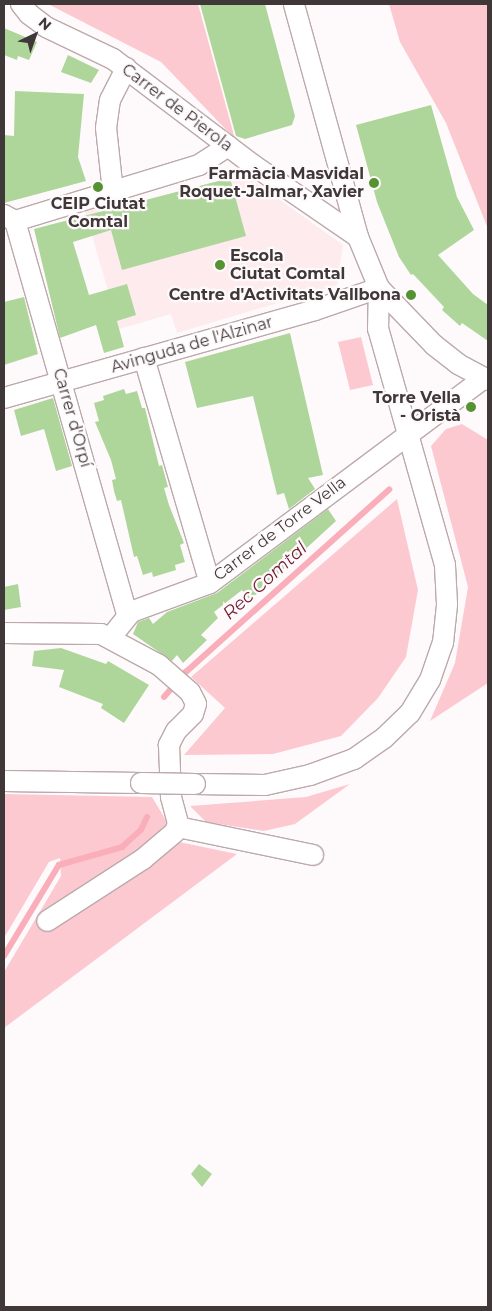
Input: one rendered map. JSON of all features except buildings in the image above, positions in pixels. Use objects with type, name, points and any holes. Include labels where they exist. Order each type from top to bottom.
[{"type":"street","name":"Carrer de Pierola","points":[[21,4],[29,14],[46,27],[126,68],[228,146],[358,237]]},
{"type":"street","points":[[294,4],[358,237],[379,288],[434,345],[458,364],[486,379]]},
{"type":"street","points":[[113,192],[106,128],[110,100],[126,68]]},
{"type":"street","points":[[10,218],[113,192],[199,165],[228,146]]},
{"type":"street","name":"Carrer d'Orpí","points":[[10,218],[62,381],[127,615]]},
{"type":"street","points":[[4,781],[265,785],[310,775],[354,759],[384,738],[410,713],[430,680],[443,644],[447,604],[445,565],[378,329],[379,288]]},
{"type":"street","name":"Avinguda de l'Alzinar","points":[[4,398],[315,310],[379,288]]},
{"type":"street","points":[[144,358],[210,582]]},
{"type":"street","name":"Carrer de Torre Vella","points":[[127,615],[210,582],[340,483],[486,379]]},
{"type":"street","points":[[111,638],[127,615]]},
{"type":"street","points":[[4,633],[92,632],[111,638],[145,656],[178,681],[196,704],[193,714],[176,731],[169,745],[171,797],[178,827]]},
{"type":"street","points":[[178,827],[313,856]]},
{"type":"street","points":[[47,921],[143,859],[178,827]]},
{"type":"shaded area","points":[[48,4],[198,4],[235,139],[161,62]]},
{"type":"shaded area","points":[[389,4],[488,4],[488,229],[446,123],[400,42]]},
{"type":"shaded area","name":"Escola Ciutat Comtal","points":[[244,174],[343,245],[337,285],[177,333],[171,314],[119,329],[85,211],[110,203],[112,210]]},
{"type":"shaded area","points":[[361,337],[373,385],[350,390],[338,342]]},
{"type":"shaded area","points":[[462,424],[488,440],[488,683],[430,721],[455,663],[468,587],[431,446],[446,429]]},
{"type":"shaded area","points":[[397,499],[418,590],[406,657],[378,698],[341,736],[273,754],[184,755],[225,708],[191,677]]},
{"type":"shaded area","points":[[350,784],[295,824],[264,831],[206,822],[190,806],[306,797]]},
{"type":"shaded area","points":[[4,794],[152,797],[179,842],[237,854],[4,1028],[4,972],[61,876],[60,858],[49,862],[4,938]]},
{"type":"waterway","name":"Rec Comtal","points":[[164,697],[186,672],[389,490]]},
{"type":"waterway","name":"Rec Comtal","points":[[4,956],[59,865],[122,847],[141,830],[147,817]]},
{"type":"place","name":"Farmàcia Masvidal Roquet-Jalmar, Xavier","points":[[374,183]]},
{"type":"place","name":"CEIP Ciutat Comtal","points":[[98,187]]},
{"type":"place","name":"Escola Ciutat Comtal","points":[[220,265]]},
{"type":"place","name":"Centre d'Activitats Vallbona","points":[[411,295]]},
{"type":"place","name":"Torre Vella - Oristà","points":[[471,407]]}]
